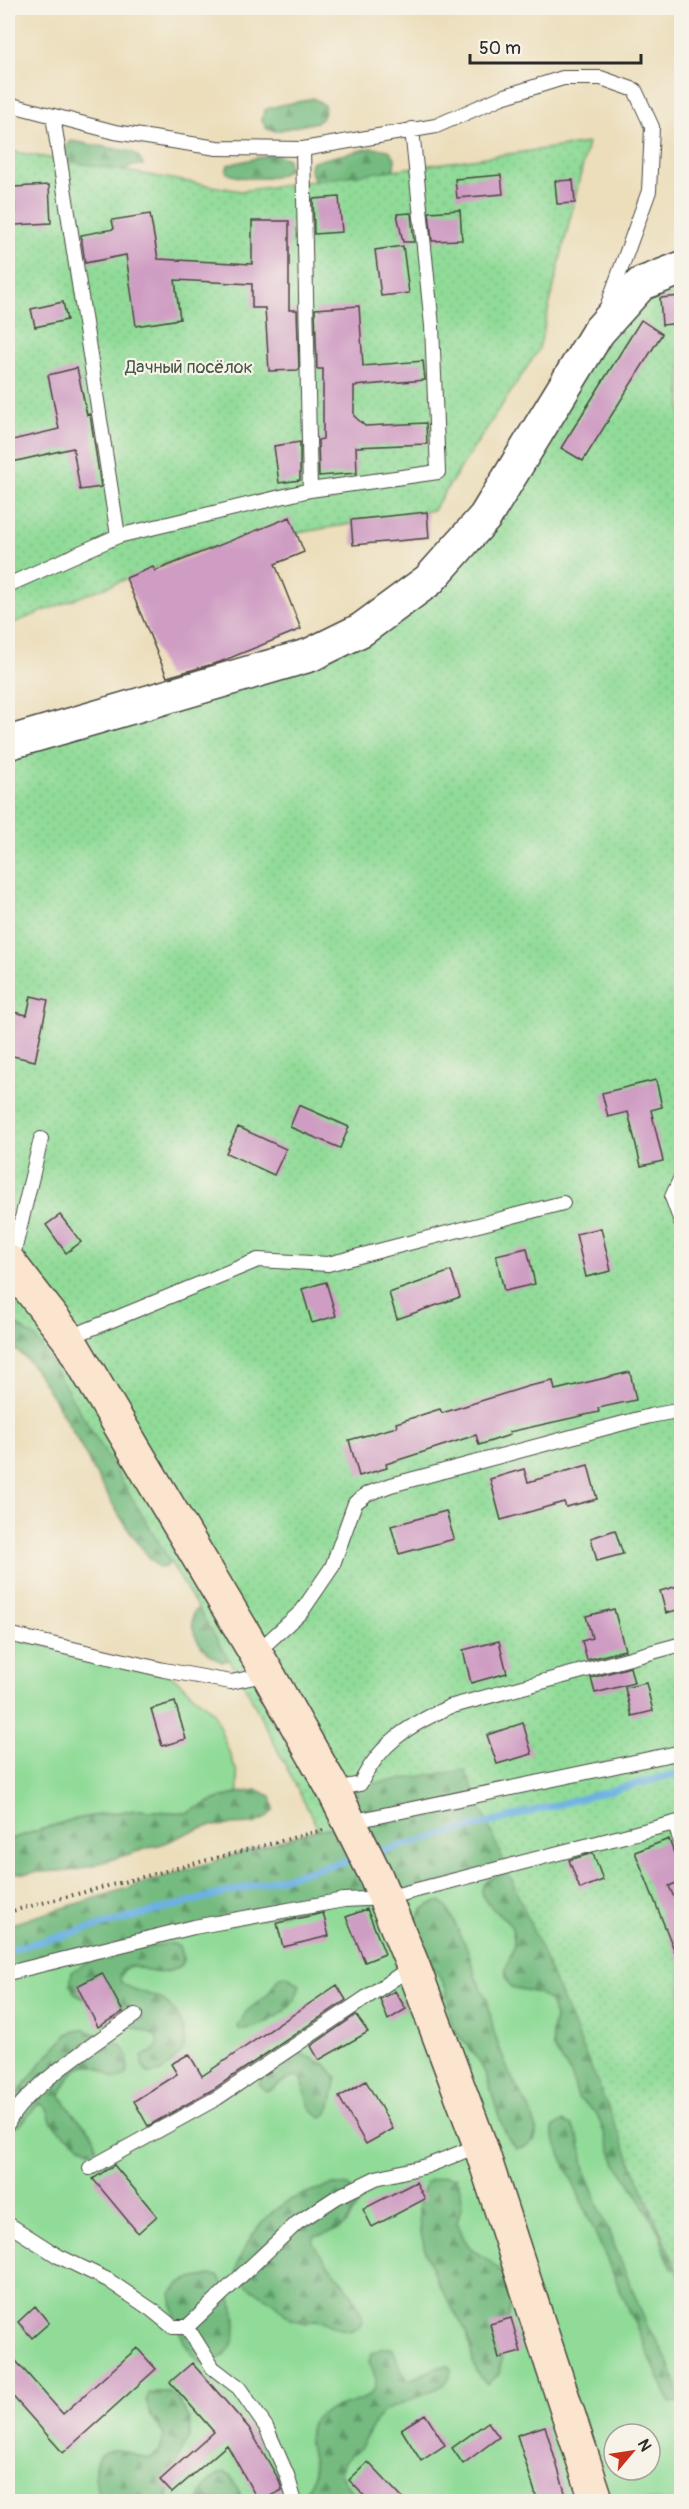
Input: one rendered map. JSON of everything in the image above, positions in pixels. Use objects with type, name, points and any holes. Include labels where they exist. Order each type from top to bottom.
[{"type":"main road","points":[[9,1262],[68,1338],[262,1663],[354,1830],[413,1966],[480,2145],[597,2502]]},
{"type":"street","points":[[8,743],[310,655],[361,630],[429,580],[485,517],[598,332],[641,284],[681,268]]},
{"type":"lane","points":[[8,104],[115,132],[217,148],[303,149],[436,126],[502,97],[562,78],[601,78],[635,90],[652,127],[649,191],[598,332]]},
{"type":"lane","points":[[53,116],[118,536]]},
{"type":"lane","points":[[8,585],[118,536],[310,490],[438,472],[432,326],[412,129]]},
{"type":"lane","points":[[303,149],[310,490]]},
{"type":"lane","points":[[9,1262],[41,1139]]},
{"type":"lane","points":[[681,1175],[672,1197],[681,1224]]},
{"type":"lane","points":[[68,1338],[258,1260],[328,1264],[563,1203]]},
{"type":"lane","points":[[8,1634],[164,1671],[231,1682],[262,1663],[302,1611],[332,1567],[355,1503],[367,1494],[391,1485],[638,1419],[681,1410]]},
{"type":"lane","points":[[333,1789],[360,1784],[371,1762],[396,1737],[420,1721],[449,1707],[681,1644]]},
{"type":"lane","points":[[354,1830],[681,1752]]},
{"type":"lane","points":[[8,1973],[194,1927],[344,1900],[380,1886],[678,1822],[681,1844]]},
{"type":"lane","points":[[90,2168],[217,2098],[413,1966]]},
{"type":"lane","points":[[8,2123],[13,2112],[69,2062],[135,2015]]},
{"type":"lane","points":[[8,2224],[58,2256],[108,2280],[152,2310],[172,2327],[187,2327],[297,2223],[337,2197],[376,2178],[427,2166],[480,2145]]},
{"type":"lane","points":[[187,2327],[213,2368],[239,2388],[266,2427],[295,2502]]},
{"type":"path","points":[[8,1912],[354,1830]]},
{"type":"green space","points":[[313,98],[325,108],[324,115],[317,122],[276,131],[266,128],[262,120],[265,110]]},
{"type":"green space","points":[[71,141],[132,152],[138,156],[143,165],[131,166],[116,174],[71,171],[64,151]]},
{"type":"green space","name":"Дачный посёлок","points":[[588,143],[539,349],[433,510],[203,549],[8,625],[8,151],[241,191]]},
{"type":"green space","points":[[371,148],[389,150],[395,158],[394,168],[389,172],[316,182],[310,170],[311,162]]},
{"type":"green space","points":[[274,154],[288,159],[289,168],[277,175],[249,178],[226,172],[228,165]]},
{"type":"green space","points":[[681,268],[681,2280],[465,1770],[334,1789],[332,1828],[318,1829],[247,1690],[36,1338],[8,1319],[8,743],[310,655],[429,580],[598,332]]},
{"type":"green space","points":[[8,1308],[26,1313],[175,1559],[165,1567],[159,1568],[129,1531],[43,1381],[28,1361],[8,1345]]},
{"type":"green space","points":[[205,1607],[235,1658],[222,1662],[203,1648],[198,1641],[192,1619],[194,1611]]},
{"type":"green space","points":[[8,1637],[171,1675],[214,1713],[237,1773],[238,1793],[212,1801],[187,1813],[137,1810],[103,1814],[71,1820],[8,1840]]},
{"type":"green space","points":[[681,1738],[681,1821],[383,1898],[344,1900],[8,1973],[8,1925],[318,1829],[332,1828],[333,1789]]},
{"type":"green space","points":[[257,1790],[271,1796],[274,1809],[266,1818],[253,1824],[210,1826],[165,1843],[77,1870],[8,1874],[8,1840],[71,1820],[103,1814],[137,1810],[187,1813],[212,1801]]},
{"type":"green space","points":[[681,1821],[681,2501],[8,2501],[8,1973]]},
{"type":"green space","points":[[515,1870],[682,2065],[678,2270],[672,2268],[660,2234],[637,2194],[616,2164],[597,2114],[578,2098],[571,2074],[553,2048],[552,2032],[555,2018],[550,2001],[538,1993],[511,1987],[507,1980],[506,1968],[514,1946],[513,1932],[509,1923],[484,1899],[482,1892],[483,1886],[493,1877]]},
{"type":"green space","points":[[440,1902],[447,1907],[468,1951],[476,1978],[487,1999],[494,2033],[509,2073],[531,2112],[537,2130],[535,2140],[524,2147],[515,2148],[508,2138],[482,2066],[456,2032],[451,2022],[445,1986],[422,1951],[416,1936],[415,1929],[419,1915],[426,1907]]},
{"type":"green space","points":[[172,1944],[179,1946],[183,1959],[182,1965],[161,1972],[129,1967],[122,1973],[120,1981],[164,2001],[173,2009],[182,2027],[185,2040],[182,2052],[162,2071],[149,2074],[142,2065],[142,2056],[152,2052],[158,2045],[156,2036],[129,2025],[75,1994],[71,1985],[71,1975],[83,1965],[107,1954],[146,1946]]},
{"type":"green space","points":[[286,1976],[300,1984],[296,1997],[289,2007],[261,2025],[240,2030],[238,2027],[246,2012],[268,1994],[279,1977]]},
{"type":"green space","points":[[84,2028],[116,2042],[126,2053],[128,2061],[127,2074],[118,2079],[97,2067],[82,2067],[72,2074],[63,2089],[61,2095],[67,2106],[94,2137],[96,2148],[91,2152],[59,2130],[51,2121],[47,2108],[39,2103],[21,2124],[13,2128],[8,2122],[8,2106],[41,2063],[68,2034]]},
{"type":"green space","points":[[299,2053],[327,2065],[337,2078],[331,2106],[322,2118],[316,2115],[309,2105],[299,2076],[290,2078],[266,2091],[259,2085],[264,2074],[269,2070],[281,2061]]},
{"type":"green space","points":[[562,2122],[572,2126],[579,2138],[586,2175],[647,2326],[663,2351],[677,2386],[679,2402],[670,2403],[553,2137],[553,2128]]},
{"type":"green space","points":[[445,2176],[456,2178],[460,2190],[461,2205],[457,2222],[464,2239],[472,2250],[504,2274],[513,2290],[499,2374],[488,2384],[475,2368],[467,2335],[438,2283],[421,2234],[419,2208],[425,2185],[431,2180]]},
{"type":"green space","points":[[333,2185],[347,2185],[358,2196],[359,2203],[346,2224],[338,2230],[315,2236],[313,2243],[359,2307],[363,2319],[359,2327],[350,2331],[336,2328],[324,2321],[314,2320],[306,2323],[290,2319],[275,2304],[245,2284],[236,2271],[239,2259],[249,2241],[275,2210],[295,2198]]},
{"type":"green space","points":[[210,2275],[218,2276],[226,2287],[235,2314],[236,2328],[234,2340],[228,2351],[218,2359],[203,2364],[184,2342],[174,2313],[171,2294],[184,2281]]},
{"type":"green space","points":[[383,2348],[392,2348],[400,2369],[409,2379],[447,2365],[451,2369],[450,2377],[444,2385],[384,2411],[376,2420],[361,2447],[344,2462],[340,2472],[342,2477],[362,2501],[304,2501],[314,2472],[309,2444],[310,2426],[315,2418],[324,2412],[356,2402],[373,2392],[376,2381],[369,2361],[372,2353]]},
{"type":"green space","points":[[150,2392],[169,2392],[176,2397],[190,2419],[189,2439],[181,2452],[166,2501],[103,2501],[95,2478],[96,2462],[100,2456],[116,2450],[148,2459],[158,2453],[161,2447],[164,2435],[151,2416],[146,2400]]},
{"type":"green space","points":[[225,2472],[232,2476],[243,2501],[198,2501],[211,2480]]},
{"type":"building","points":[[501,175],[503,194],[457,198],[455,179]]},
{"type":"building","points":[[573,180],[575,203],[557,204],[555,181]]},
{"type":"building","points":[[49,185],[51,223],[15,225],[14,187]]},
{"type":"building","points":[[339,197],[342,232],[314,234],[313,199]]},
{"type":"building","points":[[460,210],[462,240],[432,241],[429,212]]},
{"type":"building","points":[[411,213],[414,242],[403,242],[397,214]]},
{"type":"building","points":[[150,214],[158,259],[252,264],[252,221],[289,221],[289,310],[297,310],[299,370],[269,371],[265,308],[252,308],[252,284],[175,280],[180,319],[136,326],[126,255],[85,263],[81,235],[114,229],[112,220]]},
{"type":"building","points":[[403,246],[409,293],[381,296],[375,250]]},
{"type":"building","points":[[681,296],[681,323],[662,325],[660,298]]},
{"type":"building","points":[[63,302],[67,320],[35,327],[31,309]]},
{"type":"building","points":[[359,306],[363,366],[423,361],[425,380],[354,386],[354,416],[365,426],[426,423],[427,444],[356,447],[357,473],[319,476],[318,440],[323,439],[323,369],[317,369],[315,309]]},
{"type":"building","points":[[641,320],[662,334],[583,461],[561,448]]},
{"type":"building","points":[[77,368],[87,415],[90,414],[101,487],[80,490],[73,448],[8,463],[8,441],[59,429],[48,375]]},
{"type":"building","points":[[300,442],[300,480],[279,483],[274,446]]},
{"type":"building","points":[[427,512],[429,538],[353,545],[351,520]]},
{"type":"building","points":[[290,517],[304,552],[275,564],[301,629],[220,662],[167,677],[126,578],[153,567],[155,571]]},
{"type":"building","points":[[31,996],[48,1000],[35,1061],[8,1055],[8,1036],[13,1012],[27,1015]]},
{"type":"building","points":[[656,1080],[662,1107],[651,1110],[663,1161],[641,1166],[628,1112],[608,1117],[602,1093]]},
{"type":"building","points":[[299,1105],[349,1127],[340,1148],[290,1127]]},
{"type":"building","points":[[238,1127],[286,1149],[274,1175],[226,1153]]},
{"type":"building","points":[[60,1215],[81,1242],[66,1253],[46,1225]]},
{"type":"building","points":[[601,1228],[611,1271],[586,1277],[576,1234]]},
{"type":"building","points":[[527,1248],[535,1284],[504,1291],[496,1255]]},
{"type":"building","points":[[451,1271],[460,1297],[397,1319],[389,1293]]},
{"type":"building","points":[[326,1282],[336,1316],[312,1323],[302,1289]]},
{"type":"building","points":[[630,1372],[636,1400],[598,1408],[599,1412],[509,1432],[510,1435],[479,1445],[476,1435],[386,1464],[387,1468],[359,1476],[349,1440],[397,1427],[396,1423],[440,1409],[442,1413],[529,1386],[553,1381],[555,1390]]},
{"type":"building","points":[[588,1465],[597,1499],[566,1507],[564,1502],[501,1520],[490,1479],[524,1469],[528,1482]]},
{"type":"building","points":[[446,1511],[454,1539],[399,1554],[391,1526]]},
{"type":"building","points":[[615,1530],[623,1554],[597,1561],[591,1538]]},
{"type":"building","points":[[681,1585],[681,1609],[666,1613],[660,1591]]},
{"type":"building","points":[[614,1609],[625,1650],[587,1660],[582,1641],[592,1638],[586,1616]]},
{"type":"building","points":[[499,1641],[507,1673],[471,1683],[463,1650]]},
{"type":"building","points":[[630,1667],[634,1683],[595,1693],[591,1678]]},
{"type":"building","points":[[646,1683],[653,1711],[632,1716],[625,1688]]},
{"type":"building","points":[[175,1702],[186,1739],[162,1746],[151,1709]]},
{"type":"building","points":[[523,1723],[532,1754],[497,1764],[487,1735]]},
{"type":"building","points":[[669,1839],[681,1873],[681,1881],[669,1886],[681,1914],[681,1967],[635,1852]]},
{"type":"building","points":[[593,1853],[603,1880],[580,1889],[569,1860]]},
{"type":"building","points":[[367,1909],[385,1954],[365,1962],[346,1917]]},
{"type":"building","points":[[323,1913],[329,1936],[283,1947],[277,1923]]},
{"type":"building","points":[[102,1973],[123,2012],[98,2027],[77,1986]]},
{"type":"building","points":[[337,1985],[346,2000],[212,2090],[148,2126],[134,2101],[177,2074],[171,2064],[189,2054],[202,2076]]},
{"type":"building","points":[[395,1991],[406,2009],[388,2020],[380,1999]]},
{"type":"building","points":[[356,2015],[368,2032],[319,2060],[311,2046]]},
{"type":"building","points":[[366,2081],[393,2129],[366,2144],[339,2097]]},
{"type":"building","points":[[114,2165],[157,2216],[138,2233],[93,2179]]},
{"type":"building","points":[[416,2182],[425,2199],[372,2227],[363,2209]]},
{"type":"building","points":[[35,2306],[49,2323],[32,2338],[18,2322]]},
{"type":"building","points":[[511,2318],[521,2352],[499,2358],[490,2324]]},
{"type":"building","points":[[137,2348],[156,2369],[63,2453],[8,2391],[8,2352],[63,2414]]},
{"type":"building","points":[[192,2363],[249,2428],[279,2480],[282,2490],[259,2502],[227,2445],[172,2493],[160,2480],[214,2432],[170,2382]]},
{"type":"building","points":[[425,2414],[445,2445],[421,2461],[401,2429]]},
{"type":"building","points":[[488,2422],[499,2437],[463,2464],[452,2448]]},
{"type":"building","points":[[545,2426],[568,2502],[538,2502],[517,2435]]},
{"type":"building","points":[[368,2462],[406,2502],[370,2502],[349,2480]]},
{"type":"waterway","points":[[374,1853],[682,1772]]},
{"type":"waterway","points":[[8,1950],[357,1858]]}]
